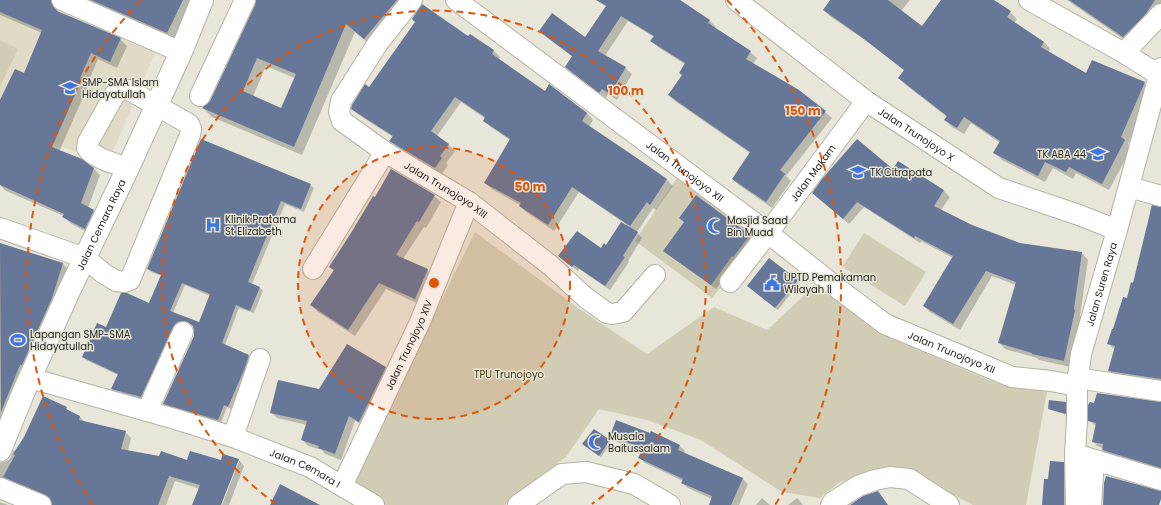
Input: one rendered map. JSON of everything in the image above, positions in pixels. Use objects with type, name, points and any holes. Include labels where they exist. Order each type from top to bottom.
[{"type":"main road","name":"Jalan Cemara Raya","points":[[0,450],[69,291],[157,105],[202,0]]},
{"type":"street","points":[[62,0],[92,6],[181,52]]},
{"type":"street","points":[[200,96],[245,0]]},
{"type":"street","name":"Jalan Trunojoyo XIII","points":[[412,0],[378,43],[341,101],[339,112],[342,121],[384,152],[468,202],[550,265],[586,298],[606,313],[612,314],[623,312],[654,274]]},
{"type":"street","name":"Jalan Trunojoyo XII","points":[[456,0],[768,233],[836,288],[885,324],[1012,377],[1161,391]]},
{"type":"street","name":"Jalan Trunojoyo X","points":[[736,0],[866,101],[999,188],[1079,215],[1117,230]]},
{"type":"street","points":[[1032,1],[1124,53],[1160,71]]},
{"type":"street","points":[[1124,53],[1161,14]]},
{"type":"street","name":"Jalan Suren Raya","points":[[1076,505],[1085,457],[1077,420],[1077,382],[1081,354],[1129,188],[1160,71]]},
{"type":"street","points":[[0,228],[85,258],[103,273],[116,281],[124,282],[130,280],[190,135],[191,129],[189,124],[157,105],[129,90],[122,90],[115,94],[88,142],[87,148],[91,153],[128,168]]},
{"type":"street","name":"Jalan Makam","points":[[730,282],[866,101]]},
{"type":"street","points":[[313,268],[384,152]]},
{"type":"street","points":[[1129,188],[1161,196]]},
{"type":"street","name":"Jalan Trunojoyo XIV","points":[[342,486],[420,322],[468,202]]},
{"type":"street","points":[[147,412],[183,332]]},
{"type":"street","points":[[233,437],[260,359]]},
{"type":"street","name":"Jalan Cemara I","points":[[30,378],[233,437],[310,467],[374,505]]},
{"type":"street","points":[[1091,505],[1085,457],[1161,480]]},
{"type":"street","points":[[518,505],[562,474],[586,472],[634,484],[670,505]]},
{"type":"street","points":[[831,505],[833,502],[858,486],[890,477],[910,479],[949,505]]},
{"type":"street","points":[[0,488],[41,505]]},
{"type":"shaded area","name":"SMP-SMA Islam Hidayatullah","points":[[0,0],[56,0],[158,46],[108,163],[17,131],[0,166]]},
{"type":"green space","points":[[0,40],[18,49],[0,87]]},
{"type":"green space","points":[[679,175],[762,234],[712,298],[635,241]]},
{"type":"green space","name":"TPU Trunojoyo","points":[[475,232],[578,308],[647,354],[714,307],[767,330],[814,286],[897,341],[996,383],[1047,392],[1026,505],[973,505],[918,476],[880,470],[840,482],[820,498],[782,492],[701,440],[647,420],[599,409],[566,457],[505,505],[383,505],[351,484]]},
{"type":"green space","points":[[864,233],[926,272],[905,306],[842,267]]},
{"type":"building","points":[[0,0],[51,0],[57,11],[121,38],[110,62],[91,53],[80,78],[82,79],[52,147],[82,159],[94,168],[81,203],[94,210],[85,229],[62,217],[64,214],[0,185],[0,100],[15,69],[24,73],[42,30],[0,12]]},
{"type":"building","points":[[91,0],[183,0],[167,33]]},
{"type":"building","points":[[256,0],[397,0],[364,39],[346,24],[294,147],[202,108],[210,101]],"holes":[[[257,58],[296,74],[281,108],[243,91]]]},
{"type":"building","points":[[596,0],[680,0],[710,20],[708,23],[751,51],[746,59],[799,90],[826,111],[780,170],[785,174],[766,202],[732,179],[750,152],[668,95],[682,75],[679,73],[685,63],[650,41],[654,36],[621,16],[598,51],[626,67],[610,94],[602,89],[599,93],[565,67],[572,56],[539,31],[552,13],[585,37],[606,6]]},
{"type":"building","points":[[830,0],[888,0],[922,26],[941,0],[994,0],[1011,11],[1007,17],[1044,42],[1041,47],[1086,73],[1092,60],[1145,82],[1121,137],[1125,140],[1102,184],[1069,167],[1066,172],[1045,162],[1038,176],[993,153],[1000,141],[964,117],[957,128],[944,120],[947,116],[898,78],[904,70],[823,10]]},
{"type":"building","points":[[1069,0],[1155,0],[1145,15],[1123,37]]},
{"type":"building","points":[[422,4],[468,36],[470,34],[494,50],[492,54],[545,91],[549,84],[587,113],[582,121],[667,179],[650,205],[647,202],[630,226],[572,187],[548,225],[519,206],[521,203],[484,183],[510,139],[483,121],[485,117],[455,97],[431,131],[449,144],[440,156],[442,158],[435,168],[389,141],[393,136],[351,109],[365,84],[369,87],[415,22],[412,19]]},
{"type":"building","points":[[201,139],[311,184],[301,209],[281,201],[248,282],[260,287],[250,311],[236,305],[222,343],[249,355],[228,407],[224,405],[218,420],[163,404],[194,336],[193,326],[188,322],[177,322],[173,327],[141,397],[111,389],[118,374],[82,357],[97,323],[106,327],[121,293],[127,293],[149,303],[161,275],[147,269]],"holes":[[[182,283],[210,294],[199,322],[170,311]]]},
{"type":"building","points":[[857,139],[893,169],[898,161],[944,190],[934,206],[972,225],[1020,243],[1082,252],[1075,310],[1064,361],[1032,354],[998,343],[1016,282],[986,271],[953,324],[923,306],[953,256],[915,236],[914,238],[857,202],[843,219],[812,193],[822,179]]},
{"type":"building","points":[[391,169],[435,195],[419,222],[417,221],[396,255],[428,269],[415,299],[379,283],[348,330],[310,305],[334,270],[329,267],[373,196],[375,197]]},
{"type":"building","points":[[696,195],[750,235],[733,257],[732,256],[711,285],[663,251],[684,222],[679,218]]},
{"type":"building","points":[[1152,205],[1161,207],[1161,379],[1108,371],[1115,346],[1107,344],[1123,297],[1127,298],[1131,282],[1133,283]]},
{"type":"building","points":[[621,222],[638,232],[623,256],[625,257],[605,286],[574,265],[572,267],[558,256],[577,231],[601,248],[604,243],[606,245]]},
{"type":"building","points":[[0,243],[63,263],[52,298],[22,365],[20,365],[1,412]]},
{"type":"building","name":"UPTD Pemakaman Wilayah II","points":[[769,258],[798,280],[775,308],[747,286]]},
{"type":"building","points":[[347,344],[386,367],[359,422],[349,416],[335,454],[318,448],[319,446],[301,440],[307,421],[270,413],[278,380],[319,389]]},
{"type":"building","points":[[1097,393],[1161,402],[1161,468],[1102,450],[1103,444],[1092,442],[1096,423],[1088,421],[1088,405],[1090,402],[1094,403]]},
{"type":"building","points":[[43,396],[67,407],[66,409],[80,416],[79,420],[126,431],[121,449],[159,456],[161,451],[187,460],[190,451],[221,460],[223,454],[239,459],[221,505],[192,505],[200,485],[169,476],[158,505],[52,505],[50,498],[46,495],[3,477],[15,455],[13,454],[24,437]]},
{"type":"building","points":[[1049,400],[1066,402],[1066,414],[1048,409]]},
{"type":"building","points":[[616,420],[650,433],[651,431],[680,445],[678,450],[743,478],[731,505],[709,505],[712,496],[681,483],[683,479],[638,458],[643,448],[610,436]]},
{"type":"building","name":"Musala Baitussalam","points":[[594,429],[610,440],[599,456],[582,444]]},
{"type":"building","points":[[1050,461],[1064,462],[1064,505],[1042,505],[1044,479],[1048,479]]},
{"type":"building","points":[[1106,476],[1161,491],[1159,505],[1103,505],[1104,483]]},
{"type":"building","points":[[280,484],[320,505],[270,505]]},
{"type":"building","points":[[878,491],[888,505],[850,505],[863,496]]},
{"type":"place","name":"SMP-SMA Islam Hidayatullah","points":[[70,88]]},
{"type":"place","name":"TK ABA 44","points":[[1098,154]]},
{"type":"place","name":"TK Citrapata","points":[[858,172]]},
{"type":"place","name":"Klinik Pratama St Elizabeth","points":[[213,225]]},
{"type":"place","name":"Masjid Saad Bin Muad","points":[[715,226]]},
{"type":"place","name":"UPTD Pemakaman Wilayah II","points":[[772,283]]},
{"type":"place","name":"Lapangan SMP-SMA Hidayatullah","points":[[18,340]]},
{"type":"place","name":"Musala Baitussalam","points":[[596,442]]}]
